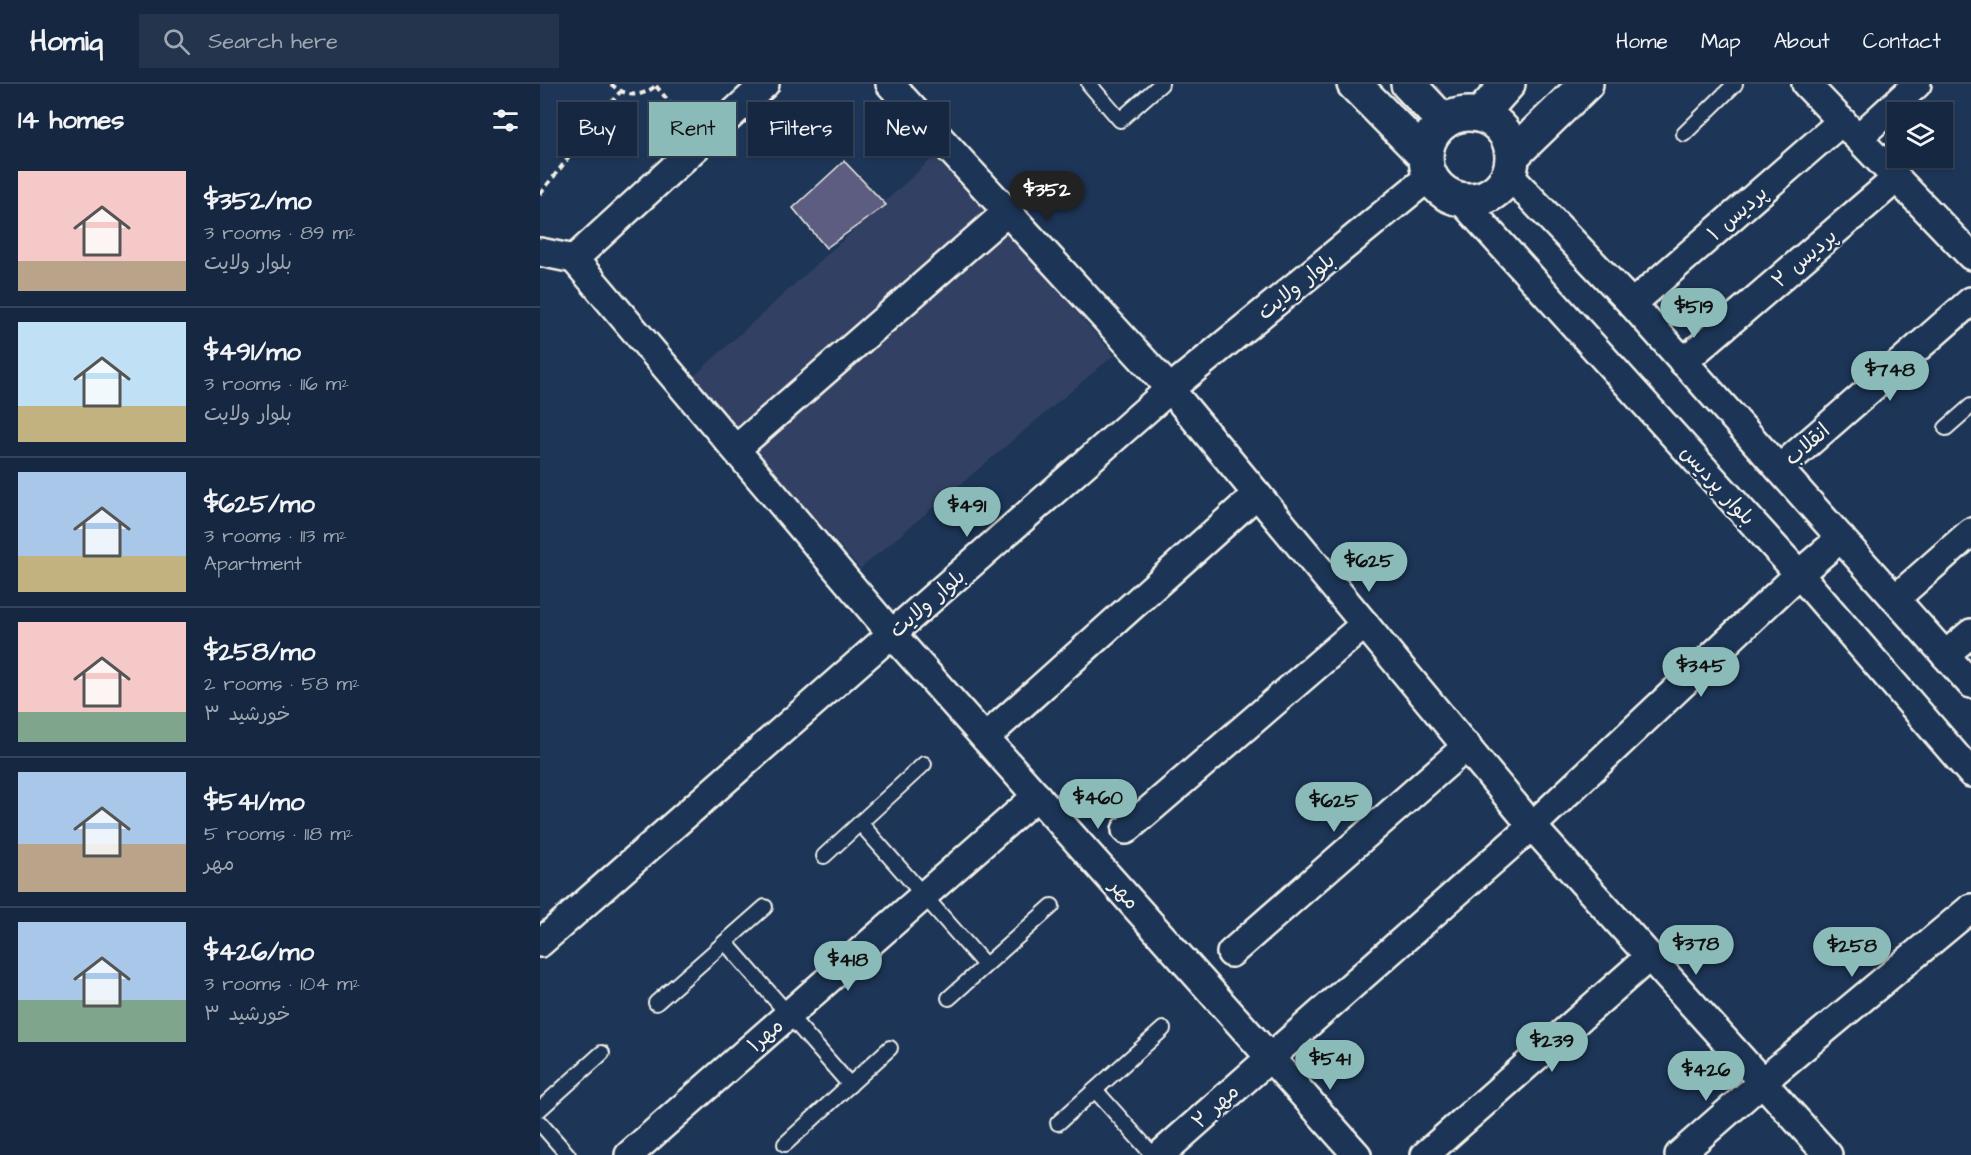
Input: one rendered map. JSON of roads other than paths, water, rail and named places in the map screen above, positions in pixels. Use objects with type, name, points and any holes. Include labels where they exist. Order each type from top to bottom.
[{"type":"street","points":[[540,252],[574,259],[765,84]]},
{"type":"street","points":[[890,84],[1170,389],[1532,826],[1828,1155]]},
{"type":"street","points":[[1354,84],[1427,166],[1442,192],[1461,200],[1475,200],[1489,196],[1501,188],[1511,165],[1586,84]]},
{"type":"street","points":[[1408,84],[1444,122]]},
{"type":"street","points":[[1480,115],[1508,84]]},
{"type":"street","points":[[1806,84],[1971,256]]},
{"type":"street","name":"پردیس ۱","points":[[1632,304],[1850,130],[1917,84]]},
{"type":"street","points":[[1427,166],[1431,136],[1444,122],[1461,114],[1480,115],[1497,123],[1508,137],[1511,165],[1683,362],[1971,684]]},
{"type":"street","name":"بلوار ولایت","points":[[540,943],[1427,166]]},
{"type":"street","name":"پردیس ۲","points":[[1683,362],[1897,178]]},
{"type":"street","name":"بلوار پردیس","points":[[1461,200],[1799,574],[1971,773]]},
{"type":"street","points":[[736,449],[1007,212]]},
{"type":"street","name":"مهر","points":[[574,259],[892,634],[1357,1155]]},
{"type":"street","name":"انقلاب","points":[[1779,469],[1971,301]]},
{"type":"street","points":[[985,738],[1257,494]]},
{"type":"street","points":[[1895,599],[1971,532]]},
{"type":"street","name":"مهر ۲","points":[[1160,1155],[1532,826],[1799,574],[1841,538]]},
{"type":"street","points":[[1126,830],[1365,624]]},
{"type":"street","points":[[1945,655],[1971,633]]},
{"type":"street","points":[[1231,953],[1467,746]]},
{"type":"street","name":"مهر۱","points":[[629,1155],[1037,796]]},
{"type":"street","points":[[1679,1155],[1762,1082],[1971,908]]},
{"type":"street","points":[[1425,1155],[1649,957]]},
{"type":"lane","points":[[1089,84],[1120,120],[1161,84]]},
{"type":"lane","points":[[1684,134],[1720,96],[1735,84]]},
{"type":"lane","points":[[1946,428],[1971,406]]},
{"type":"lane","points":[[824,856],[924,764]]},
{"type":"lane","points":[[860,823],[985,965]]},
{"type":"lane","points":[[949,998],[1052,906]]},
{"type":"lane","points":[[656,1003],[765,907]]},
{"type":"lane","points":[[725,942],[850,1084]]},
{"type":"lane","points":[[1058,1123],[1163,1029]]},
{"type":"lane","points":[[785,1144],[890,1048]]},
{"type":"lane","points":[[540,1109],[602,1053]]},
{"type":"lane","points":[[1095,1090],[1153,1155]]},
{"type":"lane","points":[[540,1123],[568,1155]]}]
